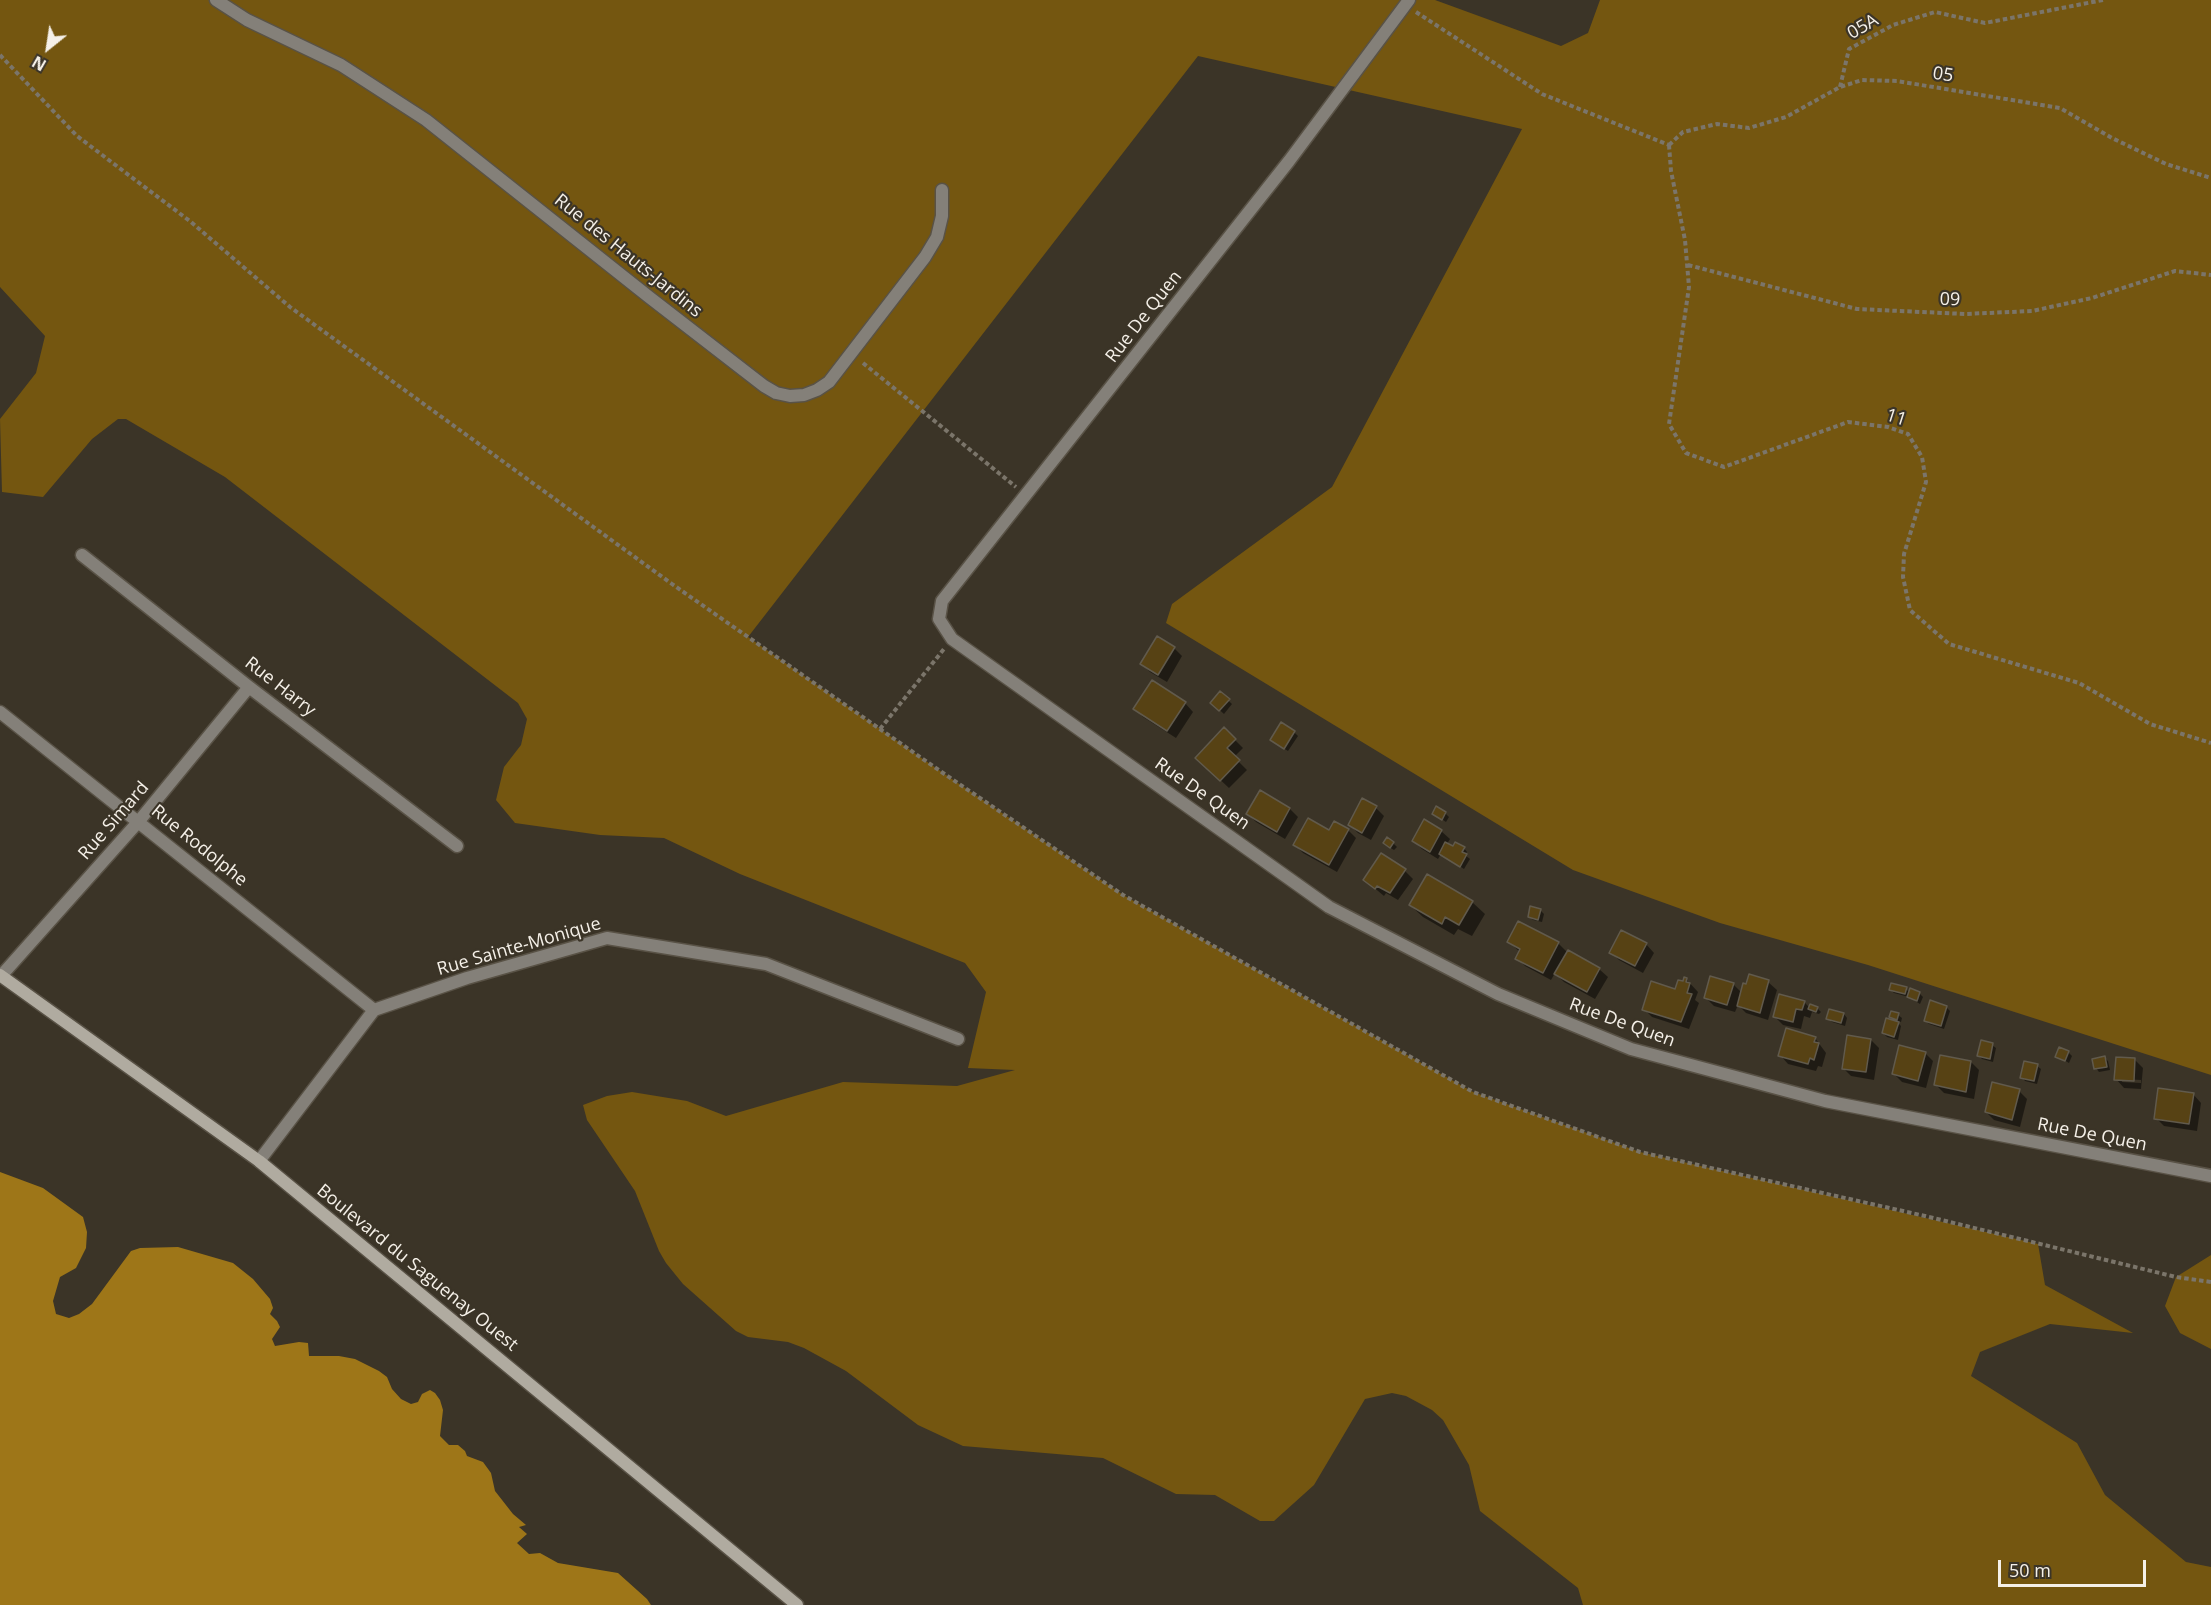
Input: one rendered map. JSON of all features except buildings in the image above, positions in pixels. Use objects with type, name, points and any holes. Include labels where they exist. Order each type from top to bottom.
[{"type":"main road","name":"Boulevard du Saguenay Ouest","points":[[0,975],[259,1161],[797,1605]]},
{"type":"street","name":"Rue des Hauts-Jardins","points":[[216,0],[247,20],[341,65],[426,120],[649,297],[776,393],[790,396],[804,395],[818,390],[829,382],[925,257],[937,237],[942,216],[942,190]]},
{"type":"street","name":"Rue De Quen","points":[[1407,2],[1289,161],[942,601],[939,619],[952,639],[1329,907],[1498,994],[1631,1049],[1825,1101],[2211,1176]]},
{"type":"street","name":"Rue Harry","points":[[82,555],[249,687],[458,846]]},
{"type":"street","name":"Rue Simard","points":[[0,975],[139,821],[249,687]]},
{"type":"street","name":"Rue Rodolphe","points":[[0,712],[374,1010]]},
{"type":"street","name":"Rue Sainte-Monique","points":[[374,1010],[467,978],[607,938],[766,964],[958,1039]]},
{"type":"street","points":[[259,1161],[374,1010]]},
{"type":"path","name":"05A","points":[[1840,87],[1849,49],[1893,25],[1935,12],[1985,23],[2103,0]]},
{"type":"path","points":[[1407,2],[1542,94],[1669,144]]},
{"type":"path","points":[[0,55],[77,136],[191,222],[290,307],[672,584],[1123,895],[1473,1092],[1640,1152],[1925,1216],[2176,1278],[2211,1282]]},
{"type":"path","name":"05","points":[[1669,144],[1683,132],[1717,124],[1749,128],[1786,117],[1840,87],[1862,80],[1897,81],[2061,108],[2112,138],[2166,164],[2211,178]]},
{"type":"path","name":"11","points":[[1669,144],[1671,171],[1685,240],[1689,287],[1669,424],[1686,453],[1724,467],[1848,422],[1888,427],[1908,435],[1922,457],[1926,482],[1904,554],[1903,577],[1910,610],[1949,644],[2079,683],[2150,724],[2211,743]]},
{"type":"path","name":"09","points":[[1688,265],[1857,309],[1965,314],[2032,311],[2092,298],[2175,271],[2211,275]]},
{"type":"path","points":[[851,353],[1026,495]]},
{"type":"path","points":[[880,729],[952,639]]},
{"type":"shaded area","points":[[0,0],[1435,0],[1561,46],[1588,33],[1600,0],[2211,0],[2211,1075],[1868,965],[1720,923],[1573,870],[1166,623],[1172,604],[1332,487],[1522,129],[1198,56],[748,637],[1123,895],[1473,1092],[1640,1152],[2038,1244],[2045,1285],[2133,1333],[2050,1324],[1980,1352],[1971,1376],[2077,1443],[2105,1495],[2186,1562],[2211,1567],[2211,1605],[1583,1605],[1578,1588],[1480,1511],[1469,1465],[1443,1420],[1432,1410],[1406,1396],[1392,1393],[1365,1399],[1314,1485],[1274,1521],[1260,1521],[1215,1495],[1176,1494],[1103,1458],[963,1446],[918,1425],[846,1371],[804,1348],[788,1342],[748,1337],[736,1331],[683,1284],[666,1263],[635,1191],[587,1120],[583,1105],[607,1096],[632,1092],[687,1101],[726,1116],[843,1082],[957,1086],[1015,1070],[968,1068],[986,992],[965,963],[740,874],[664,838],[600,835],[515,823],[496,800],[504,767],[521,745],[527,719],[518,703],[225,477],[126,419],[118,419],[92,439],[43,497],[2,492],[0,419],[36,373],[45,336],[0,287]]},
{"type":"shaded area","points":[[0,1172],[43,1188],[83,1217],[87,1232],[86,1248],[76,1268],[60,1277],[53,1301],[56,1314],[69,1318],[92,1304],[131,1251],[140,1248],[178,1247],[233,1263],[253,1279],[270,1299],[273,1308],[270,1314],[280,1327],[272,1339],[275,1346],[299,1342],[308,1343],[309,1356],[339,1356],[355,1359],[387,1377],[392,1389],[401,1399],[411,1404],[418,1402],[422,1394],[430,1390],[435,1393],[443,1410],[440,1436],[449,1445],[458,1445],[467,1456],[483,1462],[491,1473],[495,1491],[513,1514],[526,1525],[519,1527],[527,1534],[517,1543],[529,1554],[540,1553],[558,1563],[618,1573],[651,1605],[0,1605]]},
{"type":"shaded area","points":[[2211,1255],[2211,1349],[2180,1333],[2165,1306],[2176,1277]]}]
